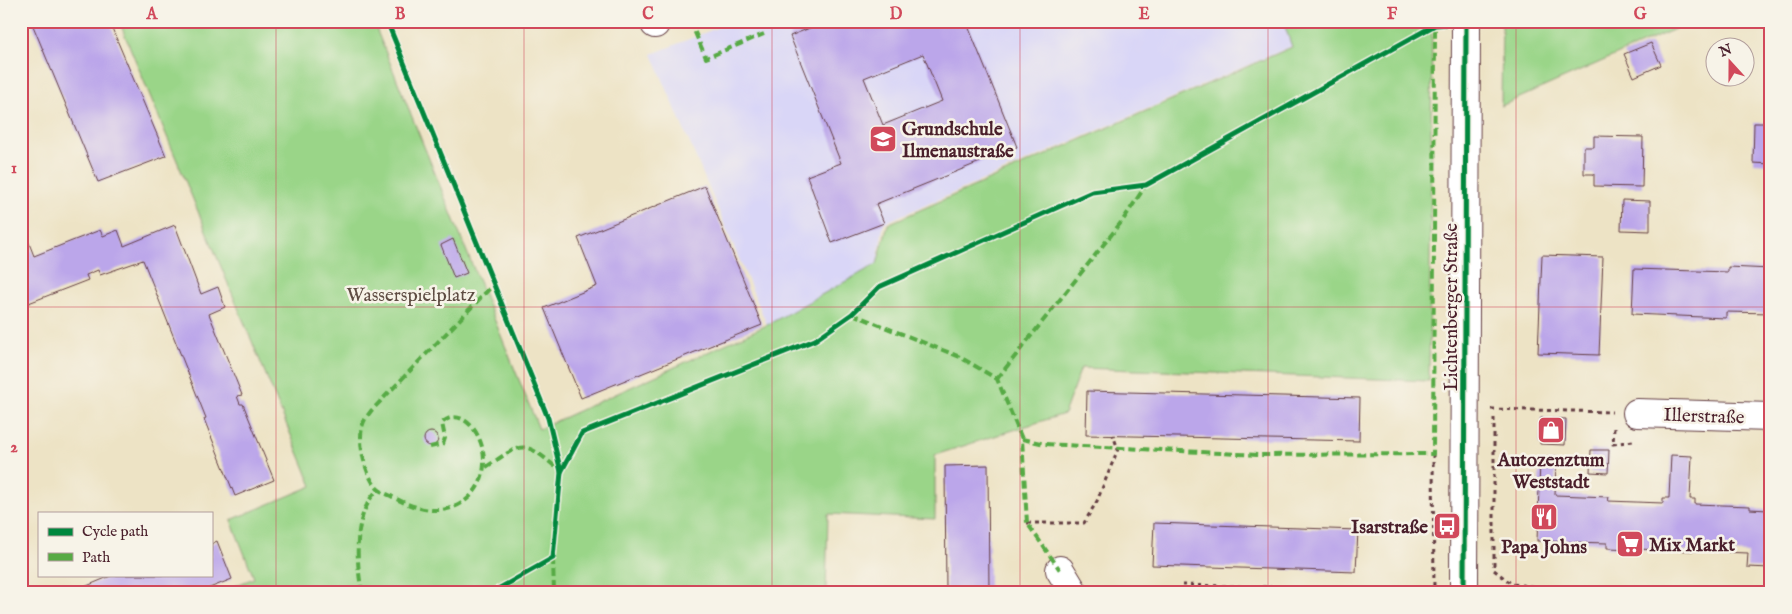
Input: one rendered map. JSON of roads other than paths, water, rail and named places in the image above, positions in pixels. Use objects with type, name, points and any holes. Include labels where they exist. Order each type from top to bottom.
[{"type":"street","name":"Lichtenberger Straße","points":[[1464,593],[1466,21]]},
{"type":"street","name":"Illerstraße","points":[[1637,413],[1771,417]]},
{"type":"place","name":"Grundschule Ilmenaustraße","points":[[883,139]]},
{"type":"place","name":"Autozenztum Weststadt","points":[[1551,430]]},
{"type":"place","name":"Papa Johns","points":[[1544,517]]},
{"type":"place","name":"Isarstraße","points":[[1447,526]]},
{"type":"place","name":"Mix Markt","points":[[1630,544]]},
{"type":"park label","name":"Wasserspielplatz","points":[[411,294]]}]
